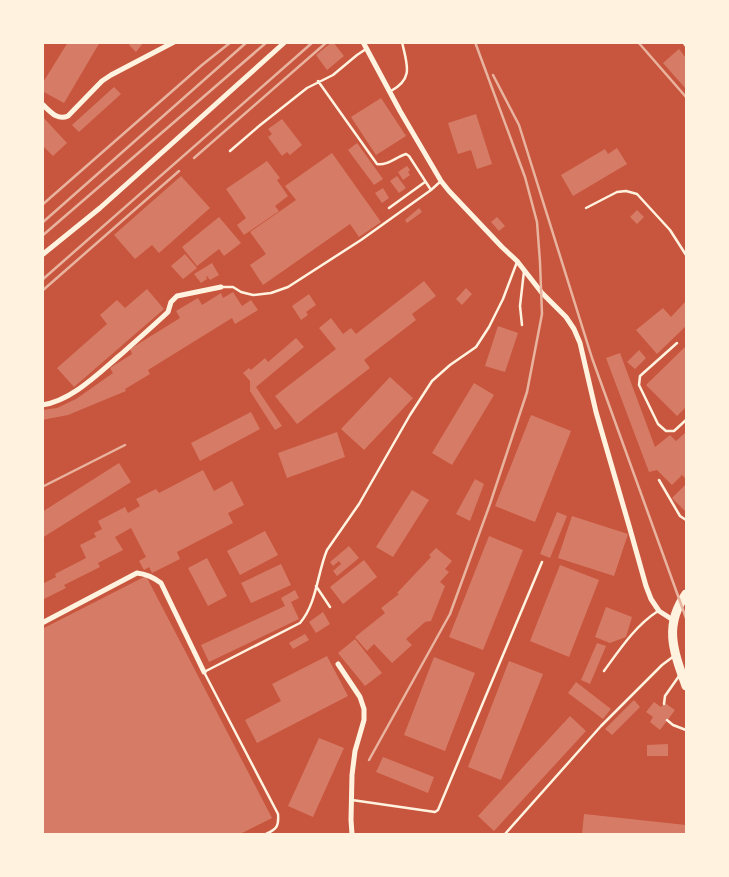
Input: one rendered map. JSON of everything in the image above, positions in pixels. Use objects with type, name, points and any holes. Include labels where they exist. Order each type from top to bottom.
[{"type":"main road","points":[[686,594],[673,620],[672,630],[675,655],[686,686]]},
{"type":"street","points":[[42,104],[58,118],[68,116],[102,81],[174,42]]},
{"type":"street","points":[[42,255],[100,208],[285,42]]},
{"type":"street","points":[[363,42],[390,92],[449,191],[517,261],[574,329],[580,343],[596,412],[646,586],[651,599],[659,611],[673,620]]},
{"type":"street","points":[[42,405],[51,404],[75,392],[168,312],[175,297],[221,287]]},
{"type":"street","points":[[42,623],[137,573],[153,576],[161,583],[204,672]]},
{"type":"street","points":[[338,664],[360,697],[364,709],[364,720],[355,751],[353,767],[352,834]]},
{"type":"lane","points":[[390,92],[397,88],[406,78],[408,72],[402,42]]},
{"type":"lane","points":[[683,42],[686,46]]},
{"type":"lane","points":[[230,151],[300,93],[318,81],[333,75],[357,54],[366,49]]},
{"type":"lane","points":[[318,81],[377,164],[383,165],[406,154],[431,190]]},
{"type":"lane","points":[[221,287],[233,287],[241,292],[253,295],[271,293],[288,287],[361,240],[431,190],[441,180]]},
{"type":"lane","points":[[389,208],[425,182]]},
{"type":"lane","points":[[586,208],[617,192],[626,191],[637,194],[670,230],[686,255]]},
{"type":"lane","points":[[266,834],[277,827],[279,822],[278,814],[204,672],[300,623],[305,617],[327,550],[359,504],[410,415],[432,381],[450,364],[476,347],[489,327],[503,298],[517,261]]},
{"type":"lane","points":[[522,325],[520,306],[524,270]]},
{"type":"lane","points":[[678,343],[640,376],[639,385],[658,424],[666,430],[674,431],[686,420]]},
{"type":"lane","points":[[659,480],[680,516],[686,520]]},
{"type":"lane","points":[[352,800],[435,812],[438,810],[542,562]]},
{"type":"lane","points":[[316,586],[330,607]]},
{"type":"lane","points":[[604,671],[630,636],[647,618],[659,611]]},
{"type":"lane","points":[[505,834],[601,726],[662,665],[675,655]]},
{"type":"lane","points":[[664,704],[665,696],[682,673]]},
{"type":"lane","points":[[667,720],[673,725],[686,730]]},
{"type":"building","points":[[68,42],[100,42],[64,103],[42,91],[42,84]]},
{"type":"building","points":[[131,42],[144,42],[136,52],[129,45]]},
{"type":"building","points":[[332,42],[344,56],[327,70],[316,55]]},
{"type":"building","points":[[679,49],[686,58],[686,89],[663,63]]},
{"type":"building","points":[[114,87],[121,94],[79,132],[72,125]]},
{"type":"building","points":[[381,98],[406,136],[376,155],[351,117]]},
{"type":"building","points":[[476,114],[492,164],[477,169],[471,150],[458,154],[448,123]]},
{"type":"building","points":[[42,116],[67,143],[53,156],[42,145]]},
{"type":"building","points":[[282,119],[302,145],[290,155],[287,152],[282,156],[268,137],[272,134],[268,129]]},
{"type":"building","points":[[357,143],[383,179],[374,185],[348,150]]},
{"type":"building","points":[[617,148],[627,164],[573,196],[561,175],[605,149],[608,154]]},
{"type":"building","points":[[332,153],[381,222],[359,237],[350,224],[263,285],[250,265],[266,254],[250,232],[296,200],[285,186]]},
{"type":"building","points":[[267,161],[280,178],[277,180],[288,196],[275,206],[279,211],[244,235],[237,225],[246,218],[226,189]]},
{"type":"building","points":[[407,166],[410,170],[408,172],[410,175],[403,180],[398,172]]},
{"type":"building","points":[[181,176],[210,208],[159,253],[152,245],[135,259],[114,235]]},
{"type":"building","points":[[397,176],[406,188],[399,193],[390,181]]},
{"type":"building","points":[[383,188],[389,198],[382,203],[375,193]]},
{"type":"building","points":[[419,208],[422,212],[407,223],[405,220]]},
{"type":"building","points":[[637,210],[644,217],[637,224],[630,217]]},
{"type":"building","points":[[219,217],[241,243],[224,256],[219,249],[197,266],[182,247]]},
{"type":"building","points":[[497,217],[505,226],[499,231],[491,222]]},
{"type":"building","points":[[185,254],[197,268],[183,279],[171,266]]},
{"type":"building","points":[[212,263],[219,275],[210,280],[207,276],[207,279],[201,283],[194,274]]},
{"type":"building","points":[[424,281],[436,296],[412,314],[416,320],[364,360],[370,368],[297,424],[275,396],[336,349],[319,328],[331,318],[343,334],[351,328],[356,334]]},
{"type":"building","points":[[466,288],[472,294],[462,305],[456,299]]},
{"type":"building","points":[[147,289],[164,309],[74,387],[57,368],[107,324],[100,315],[117,300],[125,308]]},
{"type":"building","points":[[233,292],[242,306],[251,300],[258,310],[235,324],[232,318],[148,370],[150,374],[125,389],[126,391],[68,415],[42,420],[42,410],[57,408],[76,399],[113,373],[110,368],[132,354],[130,349],[180,318],[176,311],[198,298],[202,305],[221,293],[223,298]]},
{"type":"building","points":[[309,294],[316,305],[306,312],[308,315],[301,320],[292,306]]},
{"type":"building","points":[[686,301],[686,326],[657,354],[636,330],[663,308],[671,317]]},
{"type":"building","points":[[498,326],[518,333],[505,372],[485,366]]},
{"type":"building","points":[[296,338],[304,347],[256,387],[282,426],[275,430],[250,391],[250,381],[243,373],[249,368],[251,370],[265,358],[268,362]]},
{"type":"building","points":[[686,346],[686,407],[677,416],[646,385]]},
{"type":"building","points":[[639,350],[646,358],[635,369],[627,362]]},
{"type":"building","points":[[620,353],[655,447],[670,435],[676,441],[686,432],[686,479],[682,475],[672,485],[657,470],[649,472],[606,358]]},
{"type":"building","points":[[390,377],[413,398],[364,450],[341,429]]},
{"type":"building","points":[[474,383],[494,395],[452,465],[432,453]]},
{"type":"building","points":[[251,412],[260,429],[200,461],[191,443]]},
{"type":"building","points":[[531,415],[571,431],[535,522],[495,506]]},
{"type":"building","points":[[337,432],[345,457],[287,478],[278,453]]},
{"type":"building","points":[[119,463],[131,482],[42,538],[42,512]]},
{"type":"building","points":[[203,470],[214,491],[232,481],[244,505],[228,513],[233,523],[177,552],[180,559],[152,573],[149,567],[144,570],[139,561],[146,557],[131,528],[115,537],[123,550],[98,563],[100,567],[64,585],[66,588],[42,600],[42,584],[56,577],[55,574],[86,558],[80,545],[96,537],[94,533],[102,529],[98,521],[125,507],[128,513],[140,506],[136,499],[156,489],[159,493]]},
{"type":"building","points":[[475,479],[484,484],[470,521],[456,514]]},
{"type":"building","points":[[686,484],[686,512],[672,498]]},
{"type":"building","points":[[412,490],[429,500],[393,557],[376,547]]},
{"type":"building","points":[[557,512],[567,516],[550,558],[540,554]]},
{"type":"building","points":[[572,516],[628,534],[614,576],[558,558]]},
{"type":"building","points":[[265,531],[278,555],[240,575],[227,551]]},
{"type":"building","points":[[489,536],[523,550],[483,650],[449,637]]},
{"type":"building","points":[[349,546],[359,558],[337,576],[333,571],[341,564],[339,561],[333,566],[330,562]]},
{"type":"building","points":[[436,548],[452,561],[445,569],[449,572],[440,582],[445,586],[431,621],[425,622],[406,639],[412,645],[392,663],[374,644],[367,651],[355,637],[385,613],[381,608],[399,594],[397,593],[431,557],[429,555]]},
{"type":"building","points":[[207,558],[227,596],[208,606],[188,568]]},
{"type":"building","points":[[364,560],[377,577],[343,604],[330,587]]},
{"type":"building","points":[[281,564],[291,585],[251,603],[241,583]]},
{"type":"building","points":[[560,565],[599,580],[569,657],[530,641]]},
{"type":"building","points":[[146,576],[272,818],[240,834],[42,834],[42,629]]},
{"type":"building","points":[[295,590],[299,598],[291,602],[299,619],[209,662],[201,645],[285,606],[281,598]]},
{"type":"building","points":[[606,607],[632,617],[626,637],[610,643],[595,637]]},
{"type":"building","points":[[323,612],[330,624],[316,633],[309,622]]},
{"type":"building","points":[[305,634],[309,640],[293,649],[289,643]]},
{"type":"building","points":[[355,639],[382,673],[365,686],[338,653]]},
{"type":"building","points":[[597,643],[606,646],[590,684],[581,680]]},
{"type":"building","points":[[327,656],[348,696],[257,743],[245,720],[281,701],[272,684]]},
{"type":"building","points":[[434,657],[475,673],[445,751],[404,735]]},
{"type":"building","points":[[509,661],[543,674],[501,780],[468,767]]},
{"type":"building","points":[[576,682],[611,709],[603,719],[568,693]]},
{"type":"building","points":[[634,700],[640,707],[612,735],[605,729]]},
{"type":"building","points":[[654,702],[661,707],[665,703],[675,710],[660,730],[650,722],[653,717],[646,712]]},
{"type":"building","points":[[570,716],[586,731],[494,831],[478,816]]},
{"type":"building","points":[[319,738],[344,748],[313,817],[288,806]]},
{"type":"building","points":[[668,744],[668,756],[647,756],[647,745]]},
{"type":"building","points":[[383,757],[434,777],[428,793],[376,772]]},
{"type":"building","points":[[584,814],[686,825],[686,834],[582,834]]},
{"type":"railway","points":[[42,205],[202,65],[231,42]]},
{"type":"railway","points":[[42,223],[247,42]]},
{"type":"railway","points":[[42,236],[267,42]]},
{"type":"railway","points":[[42,280],[313,42]]},
{"type":"railway","points":[[194,158],[327,42]]},
{"type":"railway","points":[[369,760],[450,614],[490,504],[527,392],[542,314],[537,222],[525,177],[475,42]]},
{"type":"railway","points":[[638,42],[686,97]]},
{"type":"railway","points":[[493,75],[519,125],[592,358],[686,618]]},
{"type":"railway","points":[[42,291],[179,171]]},
{"type":"railway","points":[[42,487],[125,445]]}]
